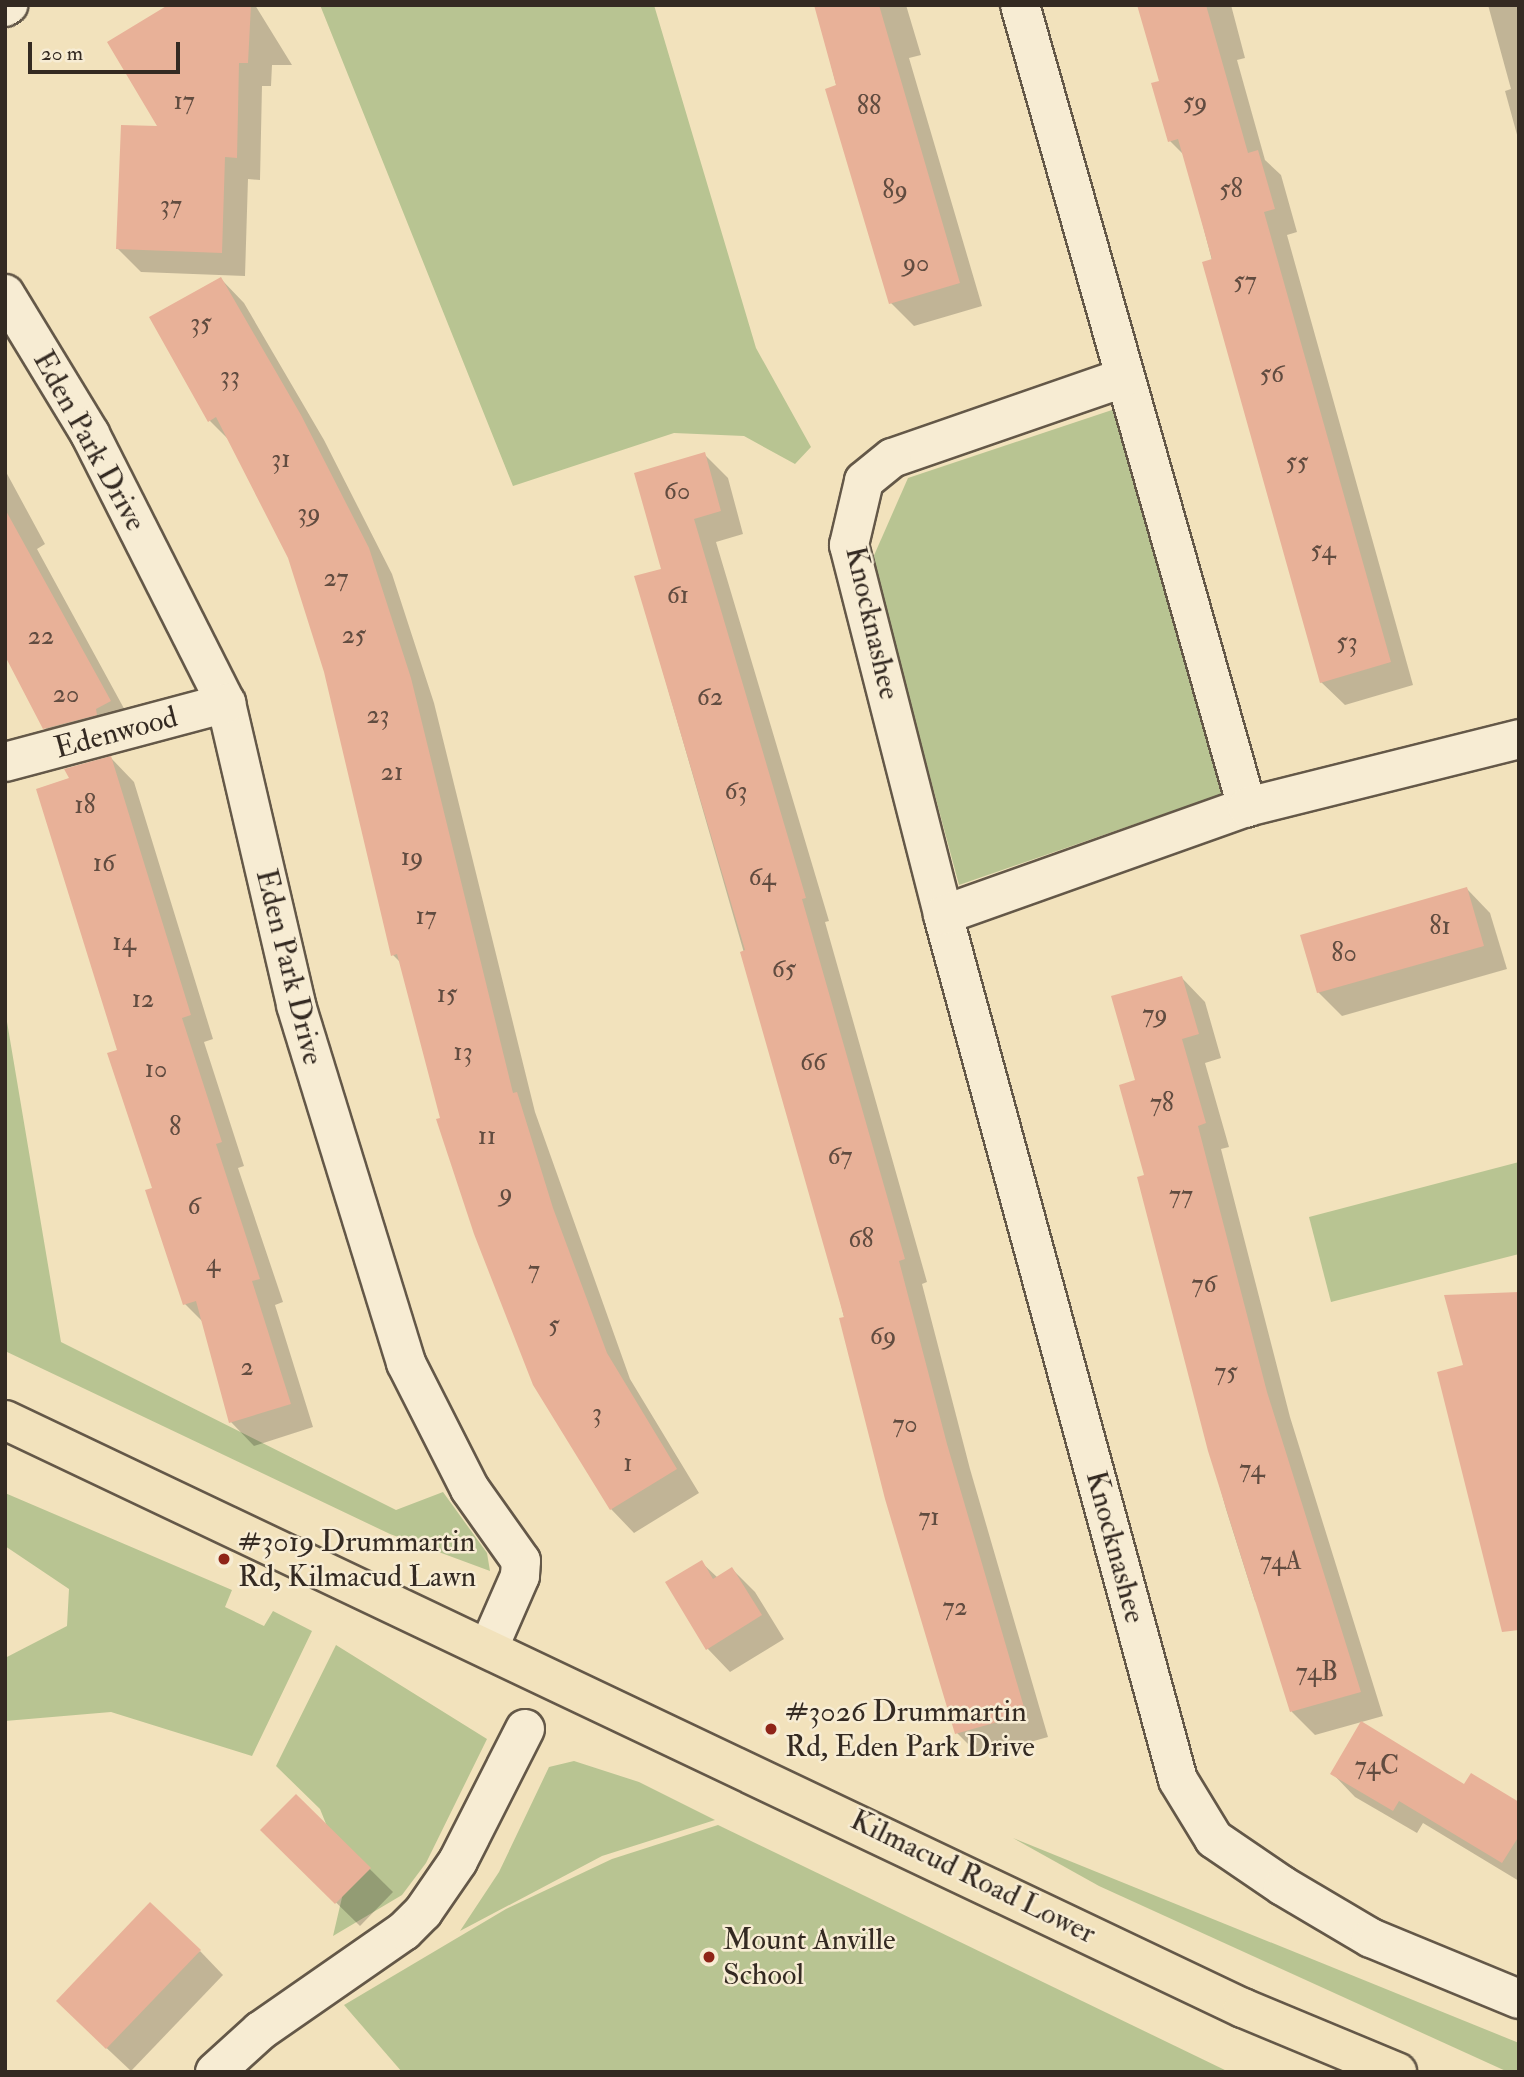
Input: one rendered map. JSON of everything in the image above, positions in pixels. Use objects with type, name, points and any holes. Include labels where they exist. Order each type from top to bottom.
[{"type":"main road","name":"Kilmacud Road Lower","points":[[5,1420],[552,1676],[1243,2008],[1397,2072]]},
{"type":"street","points":[[1020,5],[1123,378],[1247,807]]},
{"type":"street","name":"Eden Park Drive","points":[[5,295],[90,433],[226,703],[296,1005],[406,1363],[470,1489],[522,1561],[517,1584],[489,1647]]},
{"type":"street","name":"Knocknashee","points":[[1123,378],[892,458],[864,481],[849,545],[943,915],[1178,1780],[1214,1839],[1283,1886],[1371,1938],[1519,1998]]},
{"type":"street","name":"Edenwood","points":[[5,762],[226,703]]},
{"type":"street","points":[[943,915],[1247,807],[1519,739]]},
{"type":"street","points":[[215,2072],[260,2031],[404,1931],[423,1912],[458,1861],[525,1729]]},
{"type":"green space","points":[[320,5],[654,5],[756,348],[811,447],[795,464],[744,436],[674,433],[513,486]]},
{"type":"green space","points":[[1115,409],[1239,788],[959,885],[872,560],[908,478]]},
{"type":"green space","points":[[5,1010],[61,1342],[396,1510],[443,1492],[487,1553],[490,1571],[390,1534],[5,1351]]},
{"type":"green space","points":[[1519,1162],[1519,1254],[1331,1302],[1309,1217]]},
{"type":"green space","points":[[5,1493],[232,1590],[225,1607],[264,1626],[273,1611],[312,1631],[252,1756],[111,1712],[5,1721],[5,1658],[67,1626],[69,1589],[5,1546]]},
{"type":"green space","points":[[336,1645],[487,1739],[426,1863],[402,1895],[333,1936],[347,1876],[320,1809],[276,1766]]},
{"type":"green space","points":[[574,1761],[639,1782],[715,1820],[602,1856],[460,1931],[499,1872],[549,1767]]},
{"type":"green space","name":"Mount Anville School","points":[[718,1825],[1229,2072],[402,2072],[344,2005],[506,1909],[612,1859]]},
{"type":"green space","points":[[1013,1838],[1519,2043],[1519,2072],[1508,2072],[1099,1886]]},
{"type":"building","points":[[168,5],[251,5],[248,63],[239,63],[237,158],[225,157],[222,253],[116,249],[121,125],[157,126],[107,42]]},
{"type":"building","points":[[814,5],[879,5],[960,283],[889,304],[825,89],[836,85]]},
{"type":"building","points":[[1137,5],[1206,5],[1248,153],[1258,150],[1275,209],[1264,212],[1391,662],[1320,683],[1202,262],[1212,259],[1178,139],[1168,142],[1151,83],[1159,81]]},
{"type":"building","points":[[221,277],[301,415],[369,548],[411,678],[513,1093],[517,1092],[553,1208],[607,1353],[677,1469],[610,1510],[533,1385],[474,1234],[436,1119],[440,1118],[397,954],[391,956],[324,672],[288,558],[216,417],[208,422],[149,317]]},
{"type":"building","points":[[705,452],[721,511],[694,519],[806,898],[802,899],[905,1259],[899,1261],[947,1444],[1026,1714],[955,1734],[885,1499],[839,1318],[844,1317],[740,952],[745,950],[634,576],[661,569],[634,473]]},
{"type":"building","points":[[5,509],[111,701],[96,709],[97,715],[43,729],[5,656]]},
{"type":"building","points":[[111,756],[191,1015],[182,1018],[222,1142],[216,1144],[260,1279],[252,1281],[291,1404],[229,1423],[196,1301],[183,1305],[145,1190],[152,1188],[107,1053],[117,1050],[36,789],[69,778],[64,769]]},
{"type":"building","points":[[1467,887],[1484,946],[1317,993],[1300,935]]},
{"type":"building","points":[[1182,976],[1199,1034],[1182,1039],[1206,1123],[1198,1126],[1267,1392],[1361,1692],[1290,1712],[1208,1451],[1137,1177],[1144,1175],[1119,1085],[1135,1080],[1111,996]]},
{"type":"building","points":[[1519,1292],[1519,1630],[1502,1632],[1437,1372],[1463,1365],[1444,1295]]},
{"type":"building","points":[[702,1560],[713,1579],[732,1567],[762,1615],[706,1650],[665,1582]]},
{"type":"building","points":[[1361,1721],[1464,1784],[1471,1773],[1519,1802],[1519,1836],[1502,1863],[1399,1801],[1393,1811],[1330,1774]]},
{"type":"building","points":[[296,1794],[371,1868],[335,1904],[260,1830]]},
{"type":"building","points":[[150,1902],[201,1950],[106,2049],[56,2001]]},
{"type":"place","name":"#3019 Drummartin Rd, Kilmacud Lawn","points":[[224,1559]]},
{"type":"place","name":"#3026 Drummartin Rd, Eden Park Drive","points":[[771,1729]]},
{"type":"place","name":"Mount Anville School","points":[[709,1957]]}]
